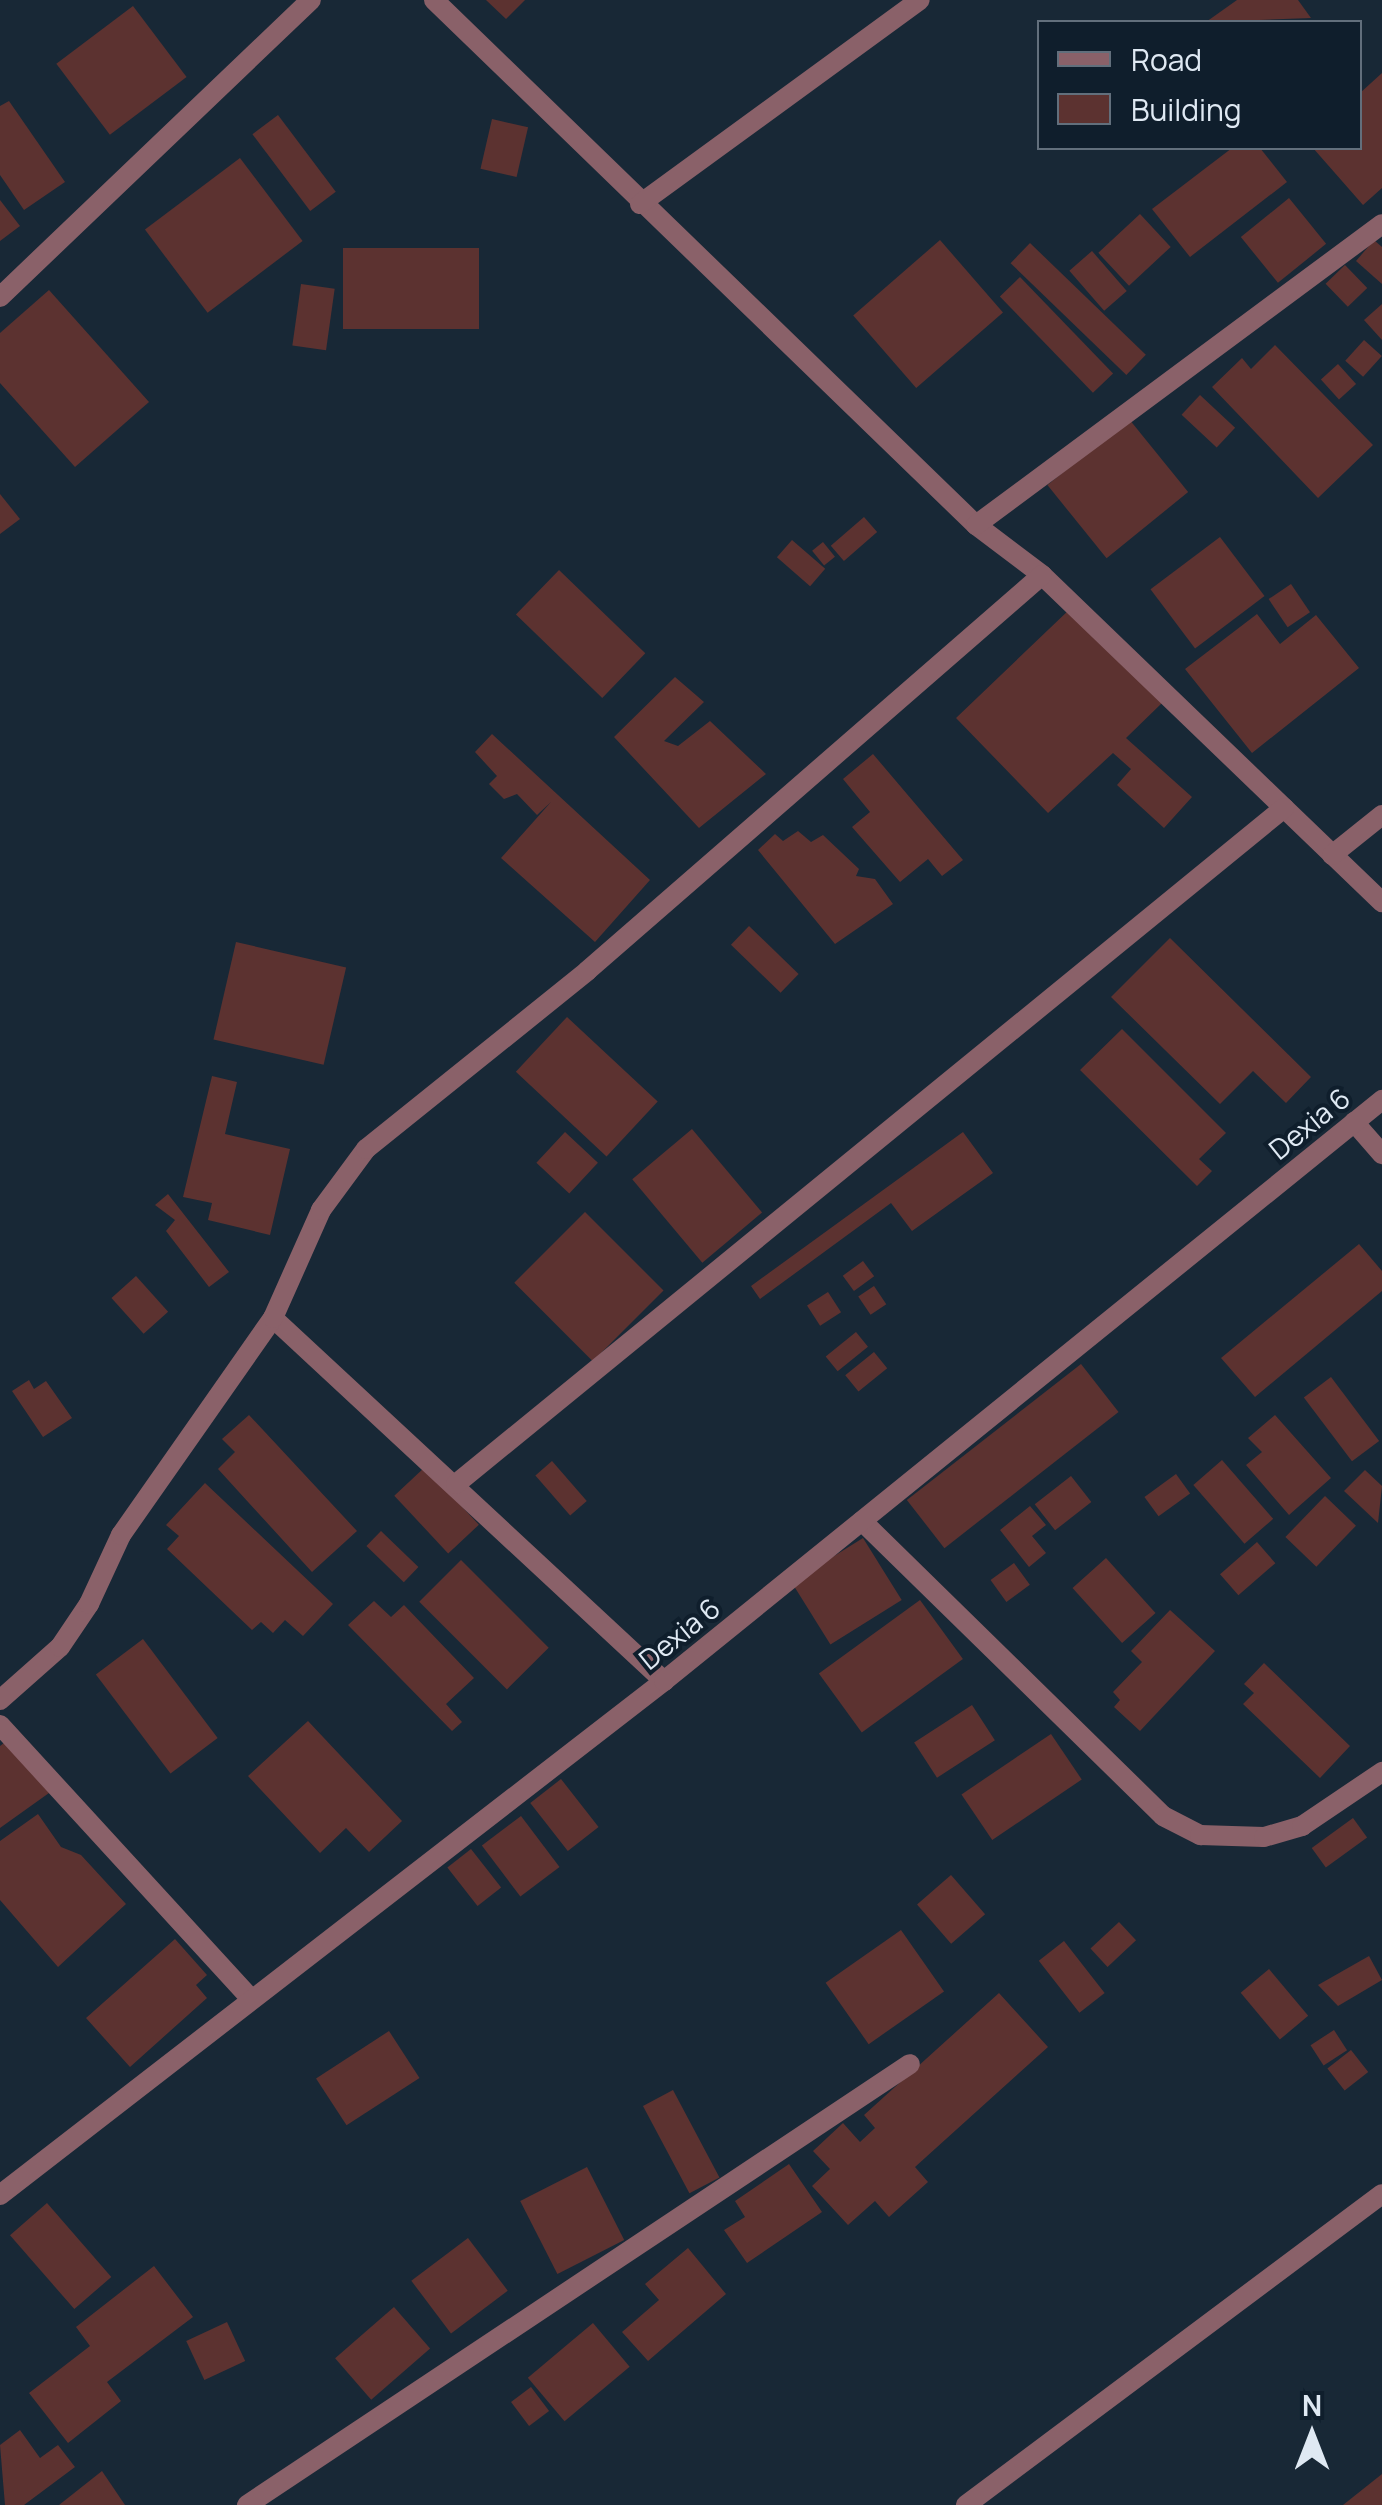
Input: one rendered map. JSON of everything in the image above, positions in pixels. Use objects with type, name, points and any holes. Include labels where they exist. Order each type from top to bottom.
[{"type":"street","points":[[0,298],[311,0]]},
{"type":"street","points":[[434,0],[640,204],[976,525],[1042,575],[1382,902]]},
{"type":"street","points":[[640,204],[920,0]]},
{"type":"street","points":[[976,525],[1382,224]]},
{"type":"street","points":[[0,1700],[60,1647],[122,1535],[273,1318],[322,1210],[366,1149],[587,971],[1042,575]]},
{"type":"street","points":[[456,1484],[1284,808]]},
{"type":"street","points":[[1332,855],[1382,815]]},
{"type":"street","name":"Dexia 6","points":[[0,2195],[664,1681],[1382,1100]]},
{"type":"street","points":[[1354,1122],[1382,1154]]},
{"type":"street","points":[[273,1318],[664,1681]]},
{"type":"street","points":[[862,1521],[1162,1816],[1200,1835],[1264,1837],[1302,1826],[1382,1772]]},
{"type":"street","points":[[0,1724],[250,1998]]},
{"type":"street","points":[[247,2505],[910,2064]]},
{"type":"street","points":[[966,2505],[1382,2194]]},
{"type":"building","points":[[486,0],[525,0],[506,19]]},
{"type":"building","points":[[1237,0],[1298,0],[1311,18],[1258,20],[1209,20]]},
{"type":"building","points":[[133,6],[187,77],[110,135],[56,64]]},
{"type":"building","points":[[1382,73],[1382,188],[1363,205],[1315,150],[1362,150],[1362,91]]},
{"type":"building","points":[[9,101],[65,182],[24,210],[0,175],[0,106]]},
{"type":"building","points":[[278,115],[336,192],[310,211],[252,134]]},
{"type":"building","points":[[492,119],[528,127],[517,177],[481,169]]},
{"type":"building","points":[[1229,150],[1262,150],[1287,182],[1190,257],[1152,209]]},
{"type":"building","points":[[240,158],[303,241],[208,313],[145,230]]},
{"type":"building","points":[[1289,198],[1326,244],[1278,283],[1241,237]]},
{"type":"building","points":[[0,200],[20,226],[0,241]]},
{"type":"building","points":[[1140,214],[1171,247],[1129,286],[1098,253]]},
{"type":"building","points":[[940,240],[1003,312],[916,388],[853,315]]},
{"type":"building","points":[[1374,240],[1382,247],[1382,284],[1356,261]]},
{"type":"building","points":[[1030,243],[1146,355],[1126,375],[1011,263]]},
{"type":"building","points":[[343,248],[479,248],[479,329],[343,329]]},
{"type":"building","points":[[1092,251],[1127,291],[1104,311],[1069,271]]},
{"type":"building","points":[[1345,265],[1367,288],[1348,307],[1326,284]]},
{"type":"building","points":[[1020,277],[1113,373],[1093,393],[1000,296]]},
{"type":"building","points":[[301,284],[335,289],[326,350],[292,345]]},
{"type":"building","points":[[49,290],[149,402],[75,467],[0,383],[0,333]]},
{"type":"building","points":[[1382,304],[1382,340],[1364,320]]},
{"type":"building","points":[[1364,340],[1382,356],[1363,377],[1345,361]]},
{"type":"building","points":[[1275,345],[1373,445],[1318,498],[1212,387],[1242,358],[1251,369]]},
{"type":"building","points":[[1338,364],[1356,384],[1339,399],[1321,379]]},
{"type":"building","points":[[1200,395],[1235,428],[1217,447],[1182,415]]},
{"type":"building","points":[[1129,419],[1188,492],[1107,558],[1047,485]]},
{"type":"building","points":[[0,494],[20,519],[0,534]]},
{"type":"building","points":[[864,517],[877,532],[844,561],[831,546]]},
{"type":"building","points":[[1220,537],[1265,596],[1195,648],[1151,589]]},
{"type":"building","points":[[792,540],[825,569],[810,586],[777,557]]},
{"type":"building","points":[[823,542],[835,557],[824,566],[812,551]]},
{"type":"building","points":[[559,570],[645,653],[602,698],[516,615]]},
{"type":"building","points":[[1291,584],[1310,612],[1288,627],[1269,599]]},
{"type":"building","points":[[1071,608],[1162,703],[1126,738],[1192,797],[1164,828],[1117,785],[1131,769],[1113,753],[1048,813],[956,718]]},
{"type":"building","points":[[1257,614],[1280,644],[1316,615],[1359,668],[1252,753],[1185,669]]},
{"type":"building","points":[[675,677],[704,702],[664,741],[678,746],[710,721],[766,774],[699,828],[614,737]]},
{"type":"building","points":[[492,734],[650,880],[595,942],[501,858],[551,802],[537,815],[517,794],[504,799],[489,784],[497,776],[475,752]]},
{"type":"building","points":[[873,754],[963,860],[942,876],[928,859],[900,882],[852,827],[870,812],[843,779]]},
{"type":"building","points":[[798,831],[811,842],[823,835],[859,869],[856,876],[875,879],[893,904],[835,944],[758,850],[775,834],[783,841]]},
{"type":"building","points":[[749,926],[799,974],[781,993],[731,945]]},
{"type":"building","points":[[1170,938],[1311,1077],[1286,1103],[1253,1071],[1220,1104],[1111,997]]},
{"type":"building","points":[[236,942],[346,967],[324,1065],[214,1039]]},
{"type":"building","points":[[567,1017],[658,1102],[607,1156],[516,1072]]},
{"type":"building","points":[[1122,1029],[1226,1133],[1199,1159],[1212,1171],[1197,1186],[1080,1070]]},
{"type":"building","points":[[212,1076],[237,1082],[225,1134],[290,1149],[270,1235],[208,1220],[212,1203],[183,1197]]},
{"type":"building","points":[[692,1129],[762,1212],[702,1263],[632,1179]]},
{"type":"building","points":[[565,1132],[598,1163],[569,1193],[536,1163]]},
{"type":"building","points":[[963,1132],[993,1173],[912,1231],[891,1203],[760,1299],[751,1286]]},
{"type":"building","points":[[168,1194],[229,1272],[209,1287],[166,1231],[175,1220],[155,1205]]},
{"type":"building","points":[[585,1212],[663,1290],[593,1361],[514,1283]]},
{"type":"building","points":[[1359,1244],[1382,1271],[1382,1291],[1255,1397],[1221,1358]]},
{"type":"building","points":[[863,1261],[874,1276],[854,1291],[843,1276]]},
{"type":"building","points":[[136,1276],[168,1312],[144,1334],[111,1298]]},
{"type":"building","points":[[874,1286],[886,1304],[871,1315],[858,1297]]},
{"type":"building","points":[[828,1292],[841,1312],[820,1326],[807,1306]]},
{"type":"building","points":[[856,1332],[868,1347],[838,1371],[826,1357]]},
{"type":"building","points":[[874,1352],[887,1368],[858,1392],[845,1375]]},
{"type":"building","points":[[1081,1364],[1119,1412],[944,1548],[907,1500]]},
{"type":"building","points":[[1331,1377],[1379,1441],[1352,1461],[1304,1397]]},
{"type":"building","points":[[29,1380],[34,1389],[46,1381],[72,1418],[43,1437],[12,1391]]},
{"type":"building","points":[[249,1415],[357,1531],[312,1572],[218,1469],[235,1452],[222,1439]]},
{"type":"building","points":[[1275,1415],[1331,1478],[1289,1515],[1246,1465],[1262,1452],[1248,1438]]},
{"type":"building","points":[[1222,1460],[1273,1519],[1244,1544],[1193,1485]]},
{"type":"building","points":[[552,1461],[587,1501],[570,1515],[535,1475]]},
{"type":"building","points":[[425,1467],[479,1525],[448,1553],[394,1496]]},
{"type":"building","points":[[1365,1470],[1382,1486],[1378,1523],[1344,1491]]},
{"type":"building","points":[[1176,1474],[1190,1493],[1159,1516],[1144,1497]]},
{"type":"building","points":[[1071,1476],[1091,1502],[1055,1530],[1035,1504]]},
{"type":"building","points":[[205,1483],[333,1604],[303,1636],[285,1620],[273,1633],[261,1622],[252,1630],[167,1549],[179,1536],[166,1525]]},
{"type":"building","points":[[1325,1496],[1356,1526],[1316,1567],[1285,1537]]},
{"type":"building","points":[[1030,1506],[1046,1525],[1032,1536],[1046,1553],[1029,1567],[1000,1530]]},
{"type":"building","points":[[381,1531],[418,1567],[404,1582],[366,1546]]},
{"type":"building","points":[[863,1538],[902,1600],[830,1644],[792,1583]]},
{"type":"building","points":[[1257,1542],[1275,1563],[1238,1595],[1220,1574]]},
{"type":"building","points":[[1106,1558],[1156,1613],[1122,1643],[1073,1588]]},
{"type":"building","points":[[461,1560],[549,1648],[507,1689],[419,1602]]},
{"type":"building","points":[[1014,1563],[1030,1585],[1006,1602],[991,1580]]},
{"type":"building","points":[[920,1600],[963,1659],[862,1733],[819,1673]]},
{"type":"building","points":[[374,1601],[391,1617],[404,1605],[474,1678],[446,1704],[462,1722],[452,1731],[348,1625]]},
{"type":"building","points":[[1170,1610],[1215,1651],[1140,1731],[1114,1707],[1120,1700],[1113,1692],[1142,1662],[1131,1651]]},
{"type":"building","points":[[143,1639],[218,1738],[171,1774],[96,1675]]},
{"type":"building","points":[[1264,1663],[1350,1746],[1320,1778],[1243,1704],[1254,1693],[1244,1684]]},
{"type":"building","points":[[972,1705],[995,1740],[937,1778],[914,1743]]},
{"type":"building","points":[[308,1721],[402,1821],[369,1852],[346,1828],[320,1853],[248,1776]]},
{"type":"building","points":[[1051,1734],[1082,1780],[992,1840],[961,1794]]},
{"type":"building","points":[[9,1739],[49,1793],[0,1828],[0,1746]]},
{"type":"building","points":[[561,1779],[599,1827],[568,1851],[530,1803]]},
{"type":"building","points":[[38,1814],[61,1847],[81,1855],[126,1904],[58,1967],[0,1900],[0,1841]]},
{"type":"building","points":[[521,1816],[560,1867],[520,1897],[482,1845]]},
{"type":"building","points":[[1353,1818],[1367,1837],[1326,1867],[1312,1848]]},
{"type":"building","points":[[471,1849],[501,1888],[478,1906],[447,1867]]},
{"type":"building","points":[[951,1875],[985,1914],[951,1944],[917,1905]]},
{"type":"building","points":[[1119,1922],[1136,1940],[1108,1967],[1090,1949]]},
{"type":"building","points":[[901,1930],[944,1991],[869,2044],[826,1983]]},
{"type":"building","points":[[175,1939],[207,1975],[196,1985],[207,1998],[130,2067],[86,2018]]},
{"type":"building","points":[[1064,1941],[1105,1993],[1079,2013],[1039,1961]]},
{"type":"building","points":[[1369,1956],[1382,1980],[1338,2006],[1318,1985]]},
{"type":"building","points":[[1269,1969],[1308,2016],[1280,2040],[1241,1993]]},
{"type":"building","points":[[999,1993],[1048,2047],[915,2167],[928,2182],[889,2217],[875,2201],[848,2225],[812,2186],[830,2169],[813,2151],[843,2123],[860,2142],[875,2128],[864,2115]]},
{"type":"building","points":[[1334,2030],[1347,2050],[1324,2065],[1311,2045]]},
{"type":"building","points":[[389,2031],[419,2078],[347,2125],[316,2078]]},
{"type":"building","points":[[1351,2050],[1368,2072],[1345,2091],[1327,2068]]},
{"type":"building","points":[[673,2090],[719,2177],[689,2193],[643,2106]]},
{"type":"building","points":[[789,2164],[822,2212],[747,2263],[724,2230],[745,2217],[735,2201]]},
{"type":"building","points":[[587,2167],[624,2240],[557,2274],[520,2201]]},
{"type":"building","points":[[47,2203],[111,2277],[74,2309],[10,2235]]},
{"type":"building","points":[[468,2238],[508,2291],[451,2333],[411,2281]]},
{"type":"building","points":[[688,2248],[726,2294],[648,2361],[622,2332],[659,2300],[645,2284]]},
{"type":"building","points":[[154,2266],[193,2317],[107,2382],[121,2401],[68,2443],[29,2393],[90,2346],[76,2327]]},
{"type":"building","points":[[394,2307],[430,2349],[371,2400],[335,2358]]},
{"type":"building","points":[[227,2322],[245,2361],[204,2380],[186,2341]]},
{"type":"building","points":[[593,2323],[630,2367],[565,2421],[528,2378]]},
{"type":"building","points":[[531,2387],[549,2411],[529,2426],[511,2402]]},
{"type":"building","points":[[20,2430],[40,2458],[58,2445],[75,2467],[24,2505],[5,2505],[0,2445]]},
{"type":"building","points":[[102,2471],[125,2505],[59,2505]]},
{"type":"building","points":[[1382,2474],[1382,2505],[1343,2505]]}]
